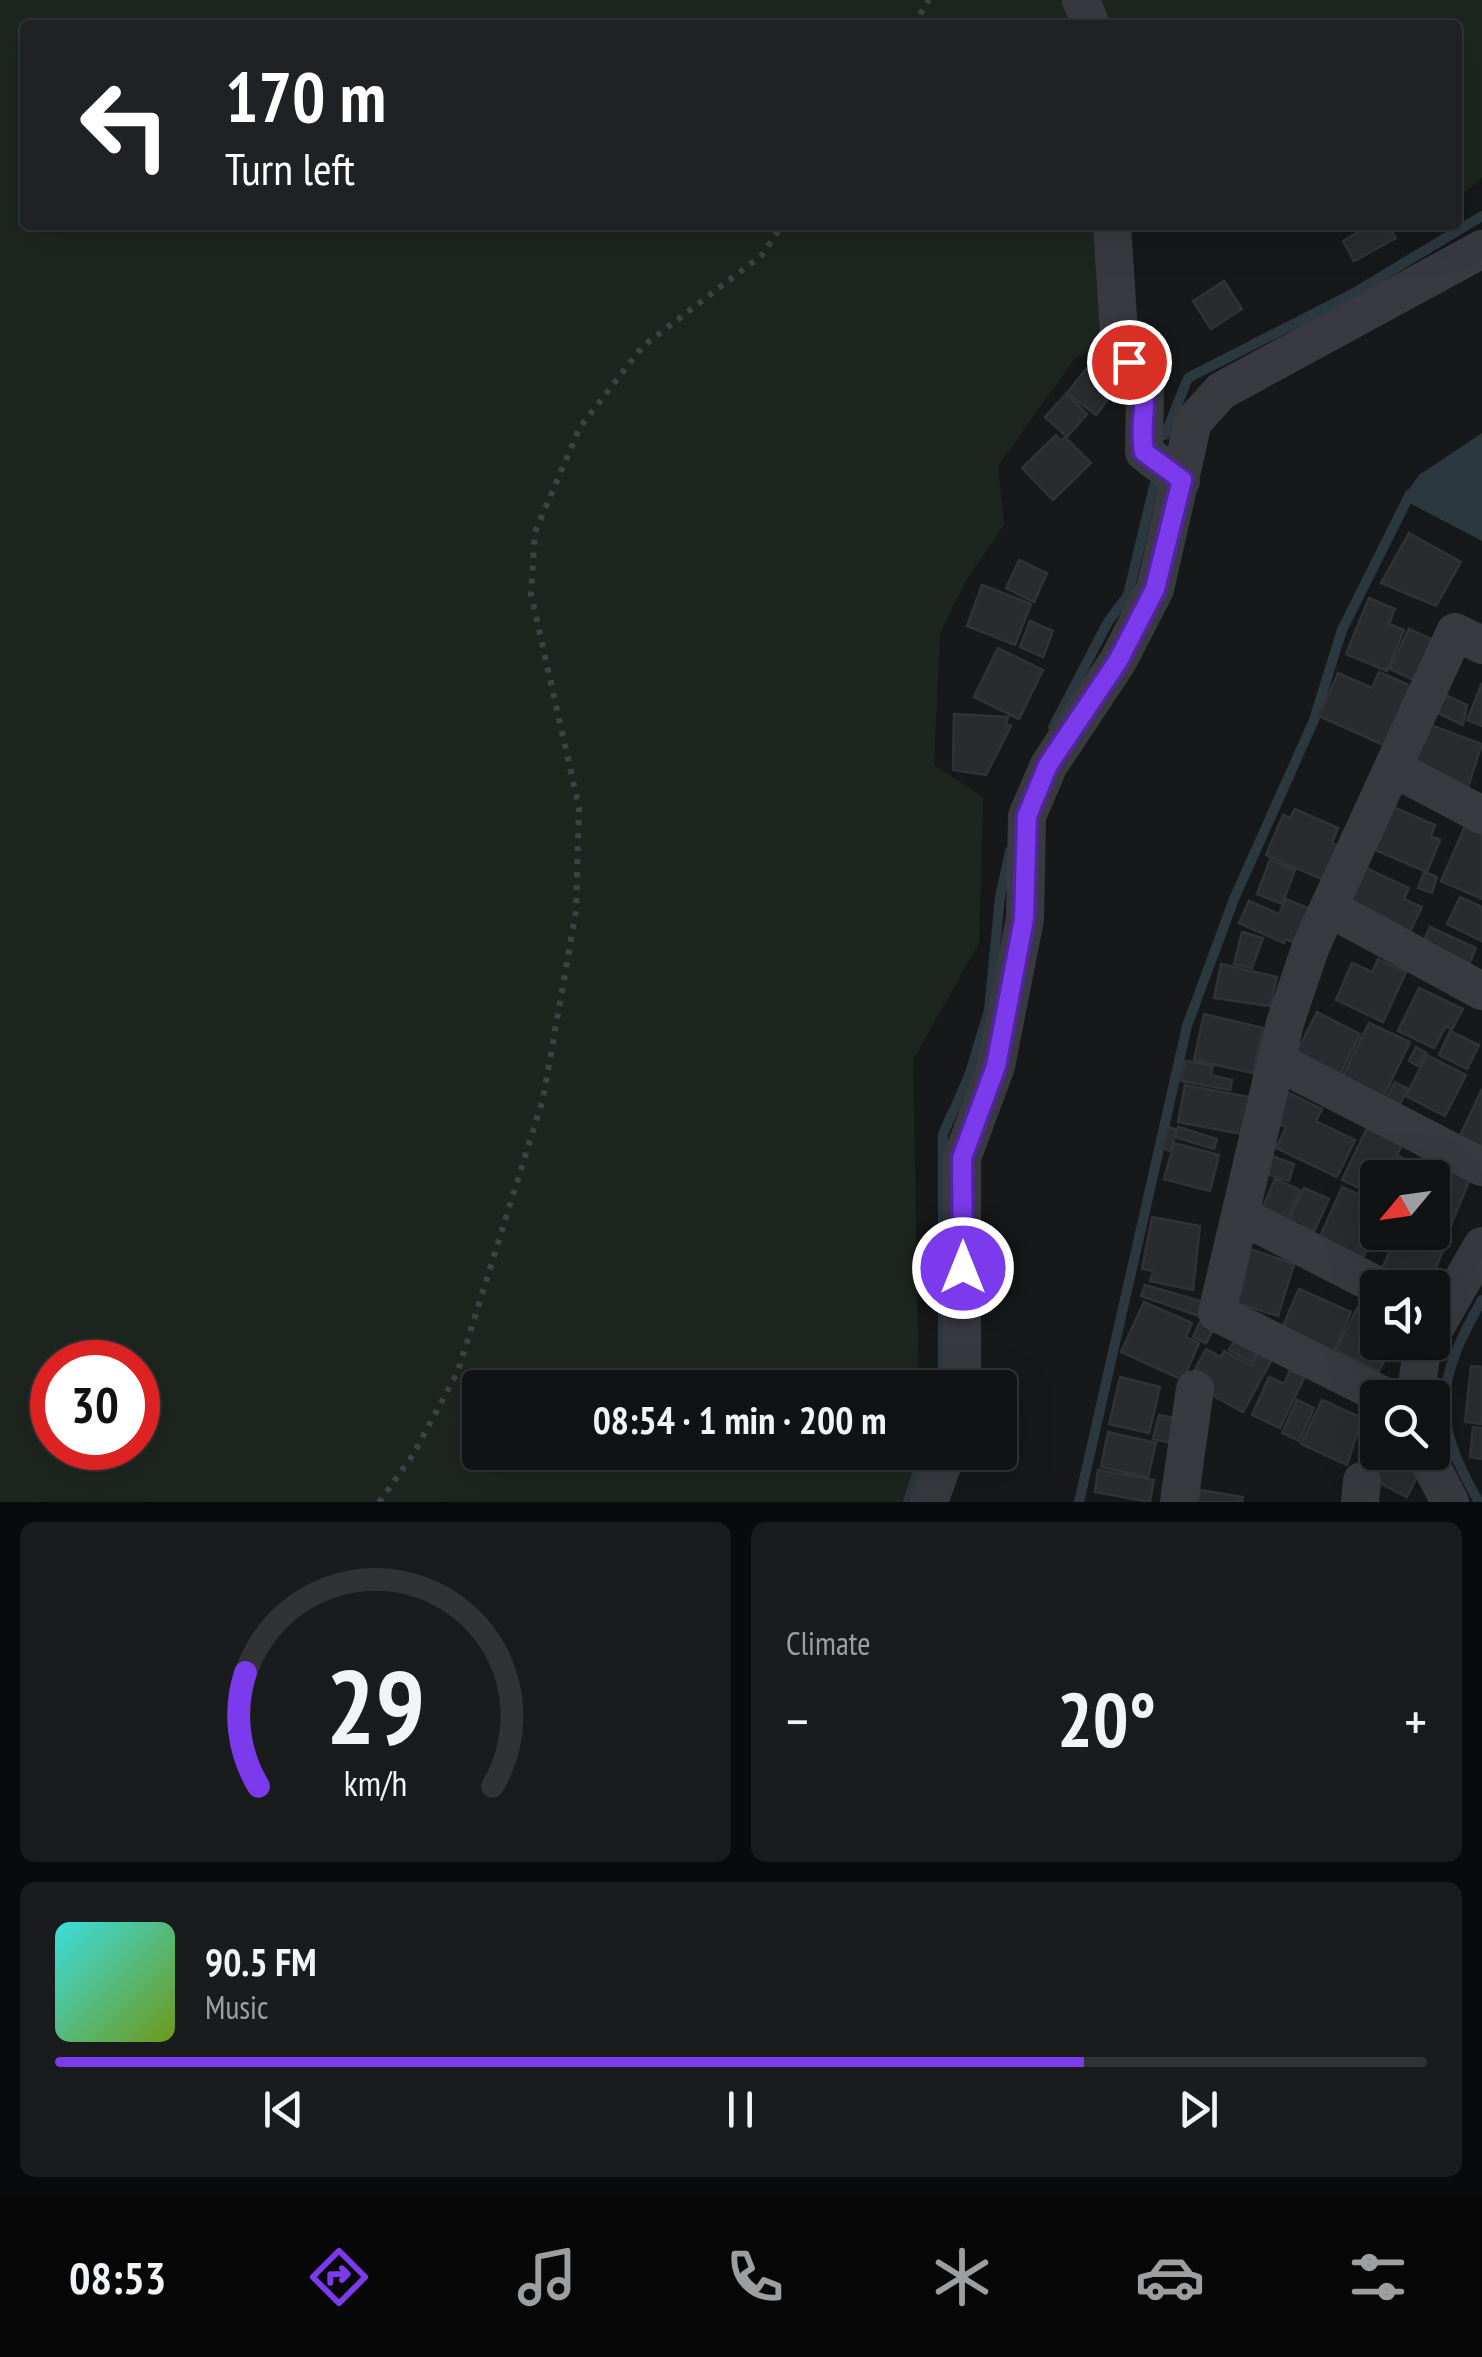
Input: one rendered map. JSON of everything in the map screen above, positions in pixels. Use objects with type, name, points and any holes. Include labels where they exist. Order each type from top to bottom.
[{"type":"street","points":[[1112,230],[1119,333],[1129,362],[1145,388],[1141,434],[1144,452],[1182,480]]},
{"type":"street","points":[[962,1370],[962,1158],[996,1066],[1024,919],[1027,816],[1048,765],[1118,661],[1155,589],[1193,422],[1221,391],[1466,262],[1482,249]]},
{"type":"street","points":[[1360,1384],[1217,1314],[1276,1061],[1311,946],[1455,632],[1482,645]]},
{"type":"street","points":[[1393,768],[1482,815]]},
{"type":"street","points":[[1329,908],[1482,991]]},
{"type":"street","points":[[1276,1061],[1482,1167]]},
{"type":"street","points":[[1240,1215],[1360,1277]]},
{"type":"street","points":[[1450,1298],[1482,1246]]},
{"type":"street","points":[[1178,1502],[1196,1389]]},
{"type":"street","points":[[929,1502],[941,1470]]},
{"type":"street","points":[[1433,1470],[1450,1502]]},
{"type":"path","points":[[379,1502],[413,1456],[458,1371],[542,1098],[576,911],[579,808],[531,594],[535,532],[580,427],[643,346],[762,255],[779,230]]},
{"type":"shaded area","points":[[0,0],[1482,0],[1482,178],[1462,196],[1462,20],[20,20],[20,230],[1095,230],[1109,343],[1075,358],[998,466],[1004,525],[965,582],[940,634],[934,765],[983,797],[979,943],[913,1060],[919,1370],[462,1370],[462,1470],[920,1470],[921,1502],[0,1502]]},
{"type":"shaded area","points":[[1482,433],[1482,541],[1402,499],[1419,475]]},
{"type":"building","points":[[1362,230],[1391,230],[1396,238],[1354,261],[1343,241]]},
{"type":"building","points":[[1224,281],[1242,309],[1211,329],[1193,301]]},
{"type":"building","points":[[1091,363],[1119,385],[1096,415],[1067,393]]},
{"type":"building","points":[[1066,394],[1087,414],[1067,437],[1045,417]]},
{"type":"building","points":[[1056,435],[1061,441],[1065,437],[1091,463],[1053,500],[1022,468]]},
{"type":"building","points":[[1409,533],[1461,562],[1436,606],[1381,583]]},
{"type":"building","points":[[1019,560],[1047,573],[1034,602],[1006,588]]},
{"type":"building","points":[[982,585],[1031,604],[1015,645],[967,626]]},
{"type":"building","points":[[1369,598],[1395,609],[1389,624],[1404,630],[1387,671],[1346,654]]},
{"type":"building","points":[[1030,621],[1053,631],[1043,657],[1020,647]]},
{"type":"building","points":[[1409,629],[1433,640],[1414,680],[1390,669]]},
{"type":"building","points":[[998,648],[1043,670],[1019,719],[974,697]]},
{"type":"building","points":[[1379,672],[1413,687],[1386,746],[1319,716],[1338,673],[1372,688]]},
{"type":"building","points":[[1482,683],[1482,726],[1467,720]]},
{"type":"building","points":[[1443,694],[1467,705],[1463,725],[1435,712]]},
{"type":"building","points":[[954,714],[1008,717],[1006,725],[1011,726],[986,775],[953,770]]},
{"type":"building","points":[[1428,724],[1482,744],[1467,790],[1411,769]]},
{"type":"building","points":[[1393,807],[1435,825],[1431,836],[1440,840],[1427,872],[1375,850]]},
{"type":"building","points":[[1295,809],[1338,828],[1332,843],[1338,846],[1324,880],[1266,855],[1283,815],[1290,818]]},
{"type":"building","points":[[1465,826],[1482,833],[1482,899],[1441,881]]},
{"type":"building","points":[[1270,860],[1295,870],[1282,904],[1257,894]]},
{"type":"building","points":[[1366,868],[1409,888],[1404,899],[1422,907],[1404,944],[1346,910]]},
{"type":"building","points":[[1424,872],[1437,877],[1432,893],[1418,888]]},
{"type":"building","points":[[1460,897],[1482,907],[1482,941],[1447,924]]},
{"type":"building","points":[[1286,899],[1310,909],[1296,943],[1285,939],[1284,943],[1239,923],[1249,901],[1279,914]]},
{"type":"building","points":[[1430,927],[1476,948],[1467,968],[1421,947]]},
{"type":"building","points":[[1242,932],[1263,938],[1252,968],[1234,964]]},
{"type":"building","points":[[1378,959],[1406,972],[1383,1022],[1336,1000],[1352,963],[1372,972]]},
{"type":"building","points":[[1221,964],[1277,977],[1270,1006],[1214,998]]},
{"type":"building","points":[[1419,988],[1463,1009],[1452,1029],[1446,1026],[1434,1048],[1398,1031]]},
{"type":"building","points":[[1317,1012],[1360,1034],[1337,1081],[1293,1060]]},
{"type":"building","points":[[1204,1014],[1263,1028],[1253,1073],[1194,1060]]},
{"type":"building","points":[[1369,1023],[1410,1042],[1381,1102],[1340,1082]]},
{"type":"building","points":[[1450,1031],[1479,1045],[1467,1069],[1439,1055]]},
{"type":"building","points":[[1416,1047],[1426,1053],[1418,1066],[1409,1061]]},
{"type":"building","points":[[1427,1055],[1466,1075],[1445,1116],[1406,1096]]},
{"type":"building","points":[[1185,1061],[1213,1066],[1211,1075],[1232,1080],[1230,1090],[1181,1081]]},
{"type":"building","points":[[1395,1082],[1408,1089],[1395,1113],[1382,1106]]},
{"type":"building","points":[[1185,1085],[1254,1098],[1247,1135],[1178,1122]]},
{"type":"building","points":[[1482,1089],[1482,1154],[1457,1142]]},
{"type":"building","points":[[1287,1092],[1322,1109],[1316,1121],[1355,1140],[1337,1177],[1276,1148],[1286,1127],[1274,1122]]},
{"type":"building","points":[[1368,1126],[1403,1143],[1397,1155],[1407,1160],[1360,1160],[1360,1188],[1342,1180]]},
{"type":"building","points":[[1169,1127],[1177,1130],[1170,1151],[1163,1148]]},
{"type":"building","points":[[1178,1127],[1217,1139],[1214,1149],[1175,1137]]},
{"type":"building","points":[[1174,1143],[1219,1155],[1210,1191],[1164,1179]]},
{"type":"building","points":[[1269,1155],[1294,1164],[1289,1181],[1263,1173]]},
{"type":"building","points":[[1450,1170],[1470,1179],[1450,1228]]},
{"type":"building","points":[[1275,1179],[1300,1190],[1285,1223],[1261,1212]]},
{"type":"building","points":[[1342,1187],[1360,1195],[1360,1250],[1367,1250],[1363,1258],[1319,1239]]},
{"type":"building","points":[[1304,1188],[1329,1199],[1312,1236],[1287,1223]]},
{"type":"building","points":[[1152,1217],[1200,1226],[1193,1290],[1150,1281],[1153,1271],[1142,1269]]},
{"type":"building","points":[[1250,1249],[1294,1264],[1278,1316],[1234,1302]]},
{"type":"building","points":[[1390,1250],[1443,1250],[1435,1270],[1382,1269]]},
{"type":"building","points":[[1145,1285],[1204,1302],[1199,1316],[1141,1296]]},
{"type":"building","points":[[1299,1289],[1351,1312],[1333,1353],[1281,1330]]},
{"type":"building","points":[[1144,1302],[1192,1323],[1186,1337],[1199,1343],[1183,1380],[1121,1352]]},
{"type":"building","points":[[1360,1303],[1360,1360],[1385,1360],[1379,1371],[1336,1350]]},
{"type":"building","points":[[1200,1322],[1214,1328],[1206,1343],[1193,1337]]},
{"type":"building","points":[[1234,1341],[1257,1353],[1251,1362],[1229,1350]]},
{"type":"building","points":[[1206,1349],[1221,1357],[1224,1351],[1252,1366],[1258,1354],[1271,1361],[1243,1412],[1188,1382]]},
{"type":"building","points":[[1471,1366],[1482,1367],[1482,1424],[1465,1422]]},
{"type":"building","points":[[1290,1370],[1305,1376],[1280,1428],[1252,1415],[1269,1377],[1284,1384]]},
{"type":"building","points":[[1120,1377],[1160,1387],[1149,1433],[1109,1424]]},
{"type":"building","points":[[1297,1400],[1314,1408],[1299,1441],[1282,1433]]},
{"type":"building","points":[[1322,1400],[1360,1417],[1347,1465],[1301,1444]]},
{"type":"building","points":[[1159,1415],[1181,1419],[1176,1444],[1153,1439]]},
{"type":"building","points":[[1473,1427],[1482,1428],[1482,1459],[1470,1457]]},
{"type":"building","points":[[1108,1432],[1156,1443],[1148,1477],[1101,1467]]},
{"type":"building","points":[[1360,1468],[1419,1473],[1407,1497],[1358,1472]]},
{"type":"building","points":[[1098,1470],[1154,1480],[1150,1502],[1095,1492]]},
{"type":"building","points":[[1200,1490],[1243,1497],[1242,1502],[1198,1502]]},
{"type":"waterway","points":[[1462,228],[1482,216]]},
{"type":"waterway","points":[[1165,435],[1188,378],[1354,293],[1459,230]]},
{"type":"waterway","points":[[1053,727],[1108,622],[1128,595],[1154,486]]},
{"type":"waterway","points":[[1079,1502],[1187,1026],[1234,899],[1314,720],[1342,630],[1410,494]]},
{"type":"waterway","points":[[943,1370],[943,1134],[969,1076],[989,1010],[1000,897],[1010,851]]},
{"type":"waterway","points":[[1479,1502],[1453,1447],[1445,1401],[1455,1355],[1482,1300]]},
{"type":"waterway","points":[[908,1502],[918,1470]]},
{"type":"route","points":[[963,1268],[962,1158],[996,1066],[1024,919],[1027,816],[1048,765],[1118,661],[1155,589],[1182,480],[1144,452],[1141,434],[1147,404],[1145,388],[1129,362]]}]
